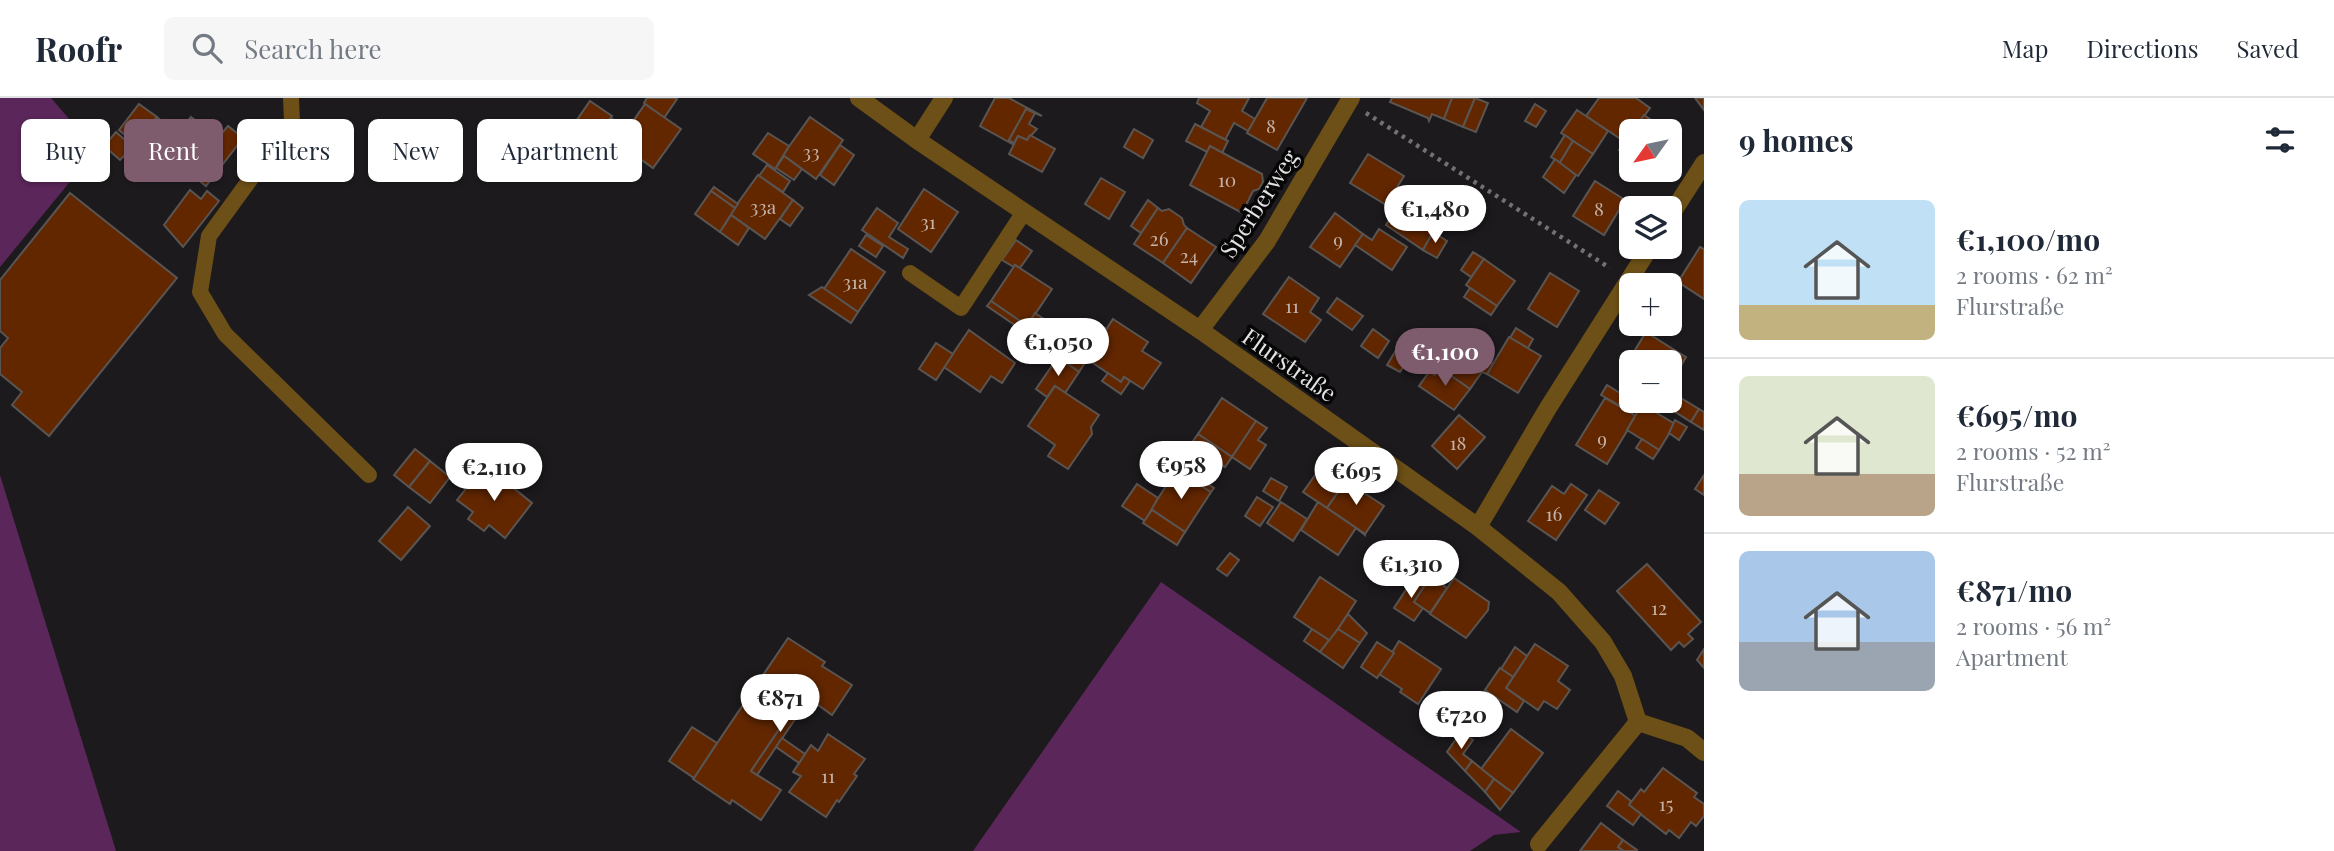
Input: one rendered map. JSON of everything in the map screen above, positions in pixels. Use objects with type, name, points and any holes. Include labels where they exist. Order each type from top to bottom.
[{"type":"street","name":"Flurstraße","points":[[859,98],[1200,330],[1478,527],[1559,592],[1603,642],[1623,676],[1638,722]]},
{"type":"street","points":[[917,140],[944,98]]},
{"type":"street","name":"Sperberweg","points":[[1200,330],[1267,241],[1350,100]]},
{"type":"street","points":[[1682,197],[1704,163]]},
{"type":"street","points":[[1478,527],[1619,294]]},
{"type":"street","points":[[1539,844],[1638,722],[1687,738],[1704,752]]},
{"type":"lane","points":[[291,98],[292,122],[209,236],[200,292],[225,334],[369,475]]},
{"type":"lane","points":[[910,273],[961,308],[1024,212]]},
{"type":"path","points":[[1350,100],[1619,273]]},
{"type":"shaded area","points":[[0,98],[51,98],[69,119],[21,119],[21,182],[70,182],[0,267]]},
{"type":"shaded area","points":[[0,475],[116,851],[0,851]]},
{"type":"shaded area","points":[[1161,582],[1521,832],[1494,835],[1470,851],[973,851]]},
{"type":"building","points":[[647,98],[677,99],[664,118],[644,103]]},
{"type":"building","points":[[995,98],[1009,98],[1042,116],[1026,109],[1009,140],[1014,145],[980,126]]},
{"type":"building","points":[[1199,98],[1249,98],[1242,111],[1255,119],[1248,131],[1234,123],[1225,140],[1201,127],[1210,111],[1197,103]]},
{"type":"building","points":[[1267,98],[1307,98],[1277,150],[1247,133]]},
{"type":"building","points":[[1392,98],[1452,98],[1444,119],[1432,114],[1429,121],[1428,118],[1390,102]]},
{"type":"building","points":[[1452,98],[1475,98],[1463,127],[1444,119]]},
{"type":"building","points":[[1475,98],[1488,103],[1476,132],[1463,127]]},
{"type":"building","points":[[1599,98],[1636,98],[1650,108],[1642,119],[1619,119],[1619,138],[1586,116]]},
{"type":"building","points":[[1695,98],[1704,98],[1704,110]]},
{"type":"building","points":[[590,101],[612,116],[610,119],[578,119]]},
{"type":"building","points":[[139,104],[157,117],[155,119],[127,119]]},
{"type":"building","points":[[645,104],[681,129],[653,168],[642,160],[642,119],[635,119]]},
{"type":"building","points":[[1535,104],[1546,111],[1536,127],[1525,121]]},
{"type":"building","points":[[1026,109],[1035,113],[1029,124],[1037,129],[1027,140],[1018,136],[1014,143],[1009,140]]},
{"type":"building","points":[[1577,110],[1608,131],[1593,154],[1561,133]]},
{"type":"building","points":[[810,117],[843,140],[816,179],[783,155]]},
{"type":"building","points":[[1195,124],[1228,141],[1222,153],[1210,146],[1207,152],[1186,141]]},
{"type":"building","points":[[228,126],[237,133],[237,146],[223,164],[223,132]]},
{"type":"building","points":[[1134,129],[1153,140],[1143,158],[1124,147]]},
{"type":"building","points":[[116,132],[124,139],[124,156],[120,160],[110,151],[110,139]]},
{"type":"building","points":[[768,133],[789,146],[775,169],[753,154]]},
{"type":"building","points":[[1030,135],[1055,149],[1042,172],[1009,154],[1018,136],[1027,140]]},
{"type":"building","points":[[1565,135],[1573,141],[1560,163],[1551,157]]},
{"type":"building","points":[[1573,141],[1593,154],[1578,176],[1559,164]]},
{"type":"building","points":[[840,145],[854,155],[834,185],[820,175]]},
{"type":"building","points":[[1210,146],[1262,174],[1263,182],[1259,189],[1253,191],[1242,213],[1190,185]]},
{"type":"building","points":[[1368,154],[1404,176],[1386,205],[1350,183]]},
{"type":"building","points":[[784,156],[802,169],[794,180],[776,168]]},
{"type":"building","points":[[1555,159],[1576,175],[1564,193],[1543,177]]},
{"type":"building","points":[[767,165],[790,181],[783,192],[759,176]]},
{"type":"building","points":[[758,175],[793,200],[765,239],[730,214]]},
{"type":"building","points":[[1101,178],[1125,192],[1109,219],[1085,204]]},
{"type":"building","points":[[1595,181],[1619,196],[1619,210],[1604,235],[1573,216]]},
{"type":"building","points":[[714,187],[738,204],[735,208],[711,191]]},
{"type":"building","points":[[924,189],[958,212],[931,252],[898,229]]},
{"type":"building","points":[[190,190],[201,199],[207,191],[219,201],[183,247],[164,225]]},
{"type":"building","points":[[711,191],[735,208],[720,232],[695,214]]},
{"type":"building","points":[[70,193],[177,278],[49,436],[12,405],[22,392],[0,374],[0,348],[8,338],[0,331],[0,280]]},
{"type":"building","points":[[793,200],[803,208],[790,226],[780,219]]},
{"type":"building","points":[[1148,200],[1158,208],[1141,233],[1131,226]]},
{"type":"building","points":[[877,208],[898,223],[889,237],[908,249],[903,258],[862,230]]},
{"type":"building","points":[[1158,208],[1162,211],[1169,209],[1182,218],[1187,228],[1163,263],[1134,244]]},
{"type":"building","points":[[1396,209],[1433,232],[1423,250],[1386,225]]},
{"type":"building","points":[[1335,213],[1363,234],[1340,267],[1310,247]]},
{"type":"building","points":[[731,215],[749,228],[738,245],[720,232]]},
{"type":"building","points":[[1187,228],[1216,247],[1191,283],[1163,263]]},
{"type":"building","points":[[1379,229],[1407,247],[1392,270],[1355,245],[1363,234],[1372,240]]},
{"type":"building","points":[[1433,232],[1447,241],[1437,258],[1423,250]]},
{"type":"building","points":[[866,235],[883,246],[876,257],[859,246]]},
{"type":"building","points":[[1016,240],[1032,251],[1020,268],[1002,260]]},
{"type":"building","points":[[1700,247],[1704,249],[1704,299],[1682,285],[1682,276]]},
{"type":"building","points":[[851,249],[885,272],[858,312],[824,289]]},
{"type":"building","points":[[1473,252],[1484,259],[1471,277],[1461,270]]},
{"type":"building","points":[[1484,259],[1515,281],[1497,306],[1466,285]]},
{"type":"building","points":[[1015,265],[1052,289],[1027,326],[991,301]]},
{"type":"building","points":[[1550,273],[1579,291],[1557,327],[1528,309]]},
{"type":"building","points":[[1289,277],[1319,298],[1310,312],[1321,320],[1305,342],[1263,314]]},
{"type":"building","points":[[822,287],[858,312],[851,323],[809,295]]},
{"type":"building","points":[[1470,288],[1497,306],[1491,315],[1464,297]]},
{"type":"building","points":[[1337,298],[1363,316],[1352,330],[1327,312]]},
{"type":"building","points":[[991,301],[1020,321],[1016,326],[987,306]]},
{"type":"building","points":[[1035,313],[1050,323],[1042,335],[1027,326]]},
{"type":"building","points":[[1113,319],[1148,342],[1142,351],[1161,363],[1143,389],[1124,377],[1121,382],[1087,359]]},
{"type":"building","points":[[1103,327],[1107,329],[1093,350],[1072,336],[1078,332]]},
{"type":"building","points":[[1516,328],[1533,339],[1528,348],[1510,338]]},
{"type":"building","points":[[1373,329],[1389,341],[1378,358],[1361,346]]},
{"type":"building","points":[[969,330],[1015,363],[1002,383],[991,376],[980,392],[944,367]]},
{"type":"building","points":[[1072,336],[1093,350],[1079,372],[1058,357]]},
{"type":"building","points":[[1644,336],[1652,336],[1674,350],[1635,350]]},
{"type":"building","points":[[1509,337],[1541,356],[1518,393],[1487,374]]},
{"type":"building","points":[[1401,342],[1414,350],[1400,372],[1387,365]]},
{"type":"building","points":[[936,343],[953,354],[936,380],[919,369]]},
{"type":"building","points":[[1464,343],[1493,364],[1487,374],[1482,372],[1470,389],[1439,368],[1446,358],[1451,361]]},
{"type":"building","points":[[1058,357],[1079,372],[1065,393],[1055,386],[1047,397],[1036,389]]},
{"type":"building","points":[[1440,368],[1470,389],[1454,410],[1419,386],[1429,372],[1435,375]]},
{"type":"building","points":[[1108,373],[1121,382],[1124,377],[1130,381],[1121,394],[1102,381]]},
{"type":"building","points":[[1607,385],[1619,392],[1619,405],[1601,395]]},
{"type":"building","points":[[1055,386],[1099,415],[1091,427],[1092,434],[1068,469],[1048,456],[1055,445],[1028,426]]},
{"type":"building","points":[[1222,398],[1256,421],[1232,457],[1198,434]]},
{"type":"building","points":[[1605,398],[1619,406],[1619,413],[1636,416],[1607,464],[1576,445]]},
{"type":"building","points":[[1682,399],[1699,409],[1691,422],[1677,413],[1682,413]]},
{"type":"building","points":[[1699,409],[1704,412],[1704,430],[1691,422]]},
{"type":"building","points":[[1637,413],[1657,413],[1675,424],[1659,450],[1627,430]]},
{"type":"building","points":[[1459,415],[1485,437],[1457,469],[1432,446]]},
{"type":"building","points":[[1675,420],[1687,427],[1679,440],[1669,433]]},
{"type":"building","points":[[1256,421],[1267,428],[1258,440],[1266,445],[1250,469],[1232,457]]},
{"type":"building","points":[[1198,434],[1232,457],[1225,467],[1191,444]]},
{"type":"building","points":[[1642,439],[1659,450],[1653,459],[1636,448]]},
{"type":"building","points":[[415,449],[430,461],[409,487],[394,475]]},
{"type":"building","points":[[430,461],[450,477],[430,503],[409,487]]},
{"type":"building","points":[[485,465],[532,503],[505,538],[489,525],[484,531],[468,519],[473,512],[457,500]]},
{"type":"building","points":[[1180,465],[1178,471],[1211,492],[1185,532],[1151,509]]},
{"type":"building","points":[[1181,466],[1214,488],[1211,492],[1178,471]]},
{"type":"building","points":[[1318,471],[1342,486],[1327,508],[1303,492]]},
{"type":"building","points":[[1704,475],[1704,495],[1695,489]]},
{"type":"building","points":[[1271,478],[1287,487],[1279,501],[1263,491]]},
{"type":"building","points":[[1346,481],[1384,506],[1365,534],[1327,508]]},
{"type":"building","points":[[1137,484],[1158,498],[1145,521],[1122,506]]},
{"type":"building","points":[[1571,484],[1587,495],[1556,540],[1528,521],[1552,486],[1564,494]]},
{"type":"building","points":[[1599,490],[1619,503],[1605,524],[1585,510]]},
{"type":"building","points":[[1257,497],[1273,507],[1260,526],[1245,516]]},
{"type":"building","points":[[1281,502],[1307,519],[1293,541],[1267,523]]},
{"type":"building","points":[[1318,502],[1365,534],[1365,535],[1356,528],[1338,555],[1301,530]]},
{"type":"building","points":[[408,507],[430,526],[401,560],[379,541]]},
{"type":"building","points":[[1152,510],[1185,532],[1177,545],[1143,523]]},
{"type":"building","points":[[1230,553],[1239,560],[1227,576],[1217,569]]},
{"type":"building","points":[[1647,564],[1701,622],[1688,634],[1693,639],[1684,647],[1679,642],[1671,650],[1617,591]]},
{"type":"building","points":[[1415,576],[1426,584],[1414,602],[1423,608],[1414,621],[1394,608]]},
{"type":"building","points":[[1431,576],[1447,588],[1430,613],[1414,602]]},
{"type":"building","points":[[1320,577],[1356,601],[1330,641],[1294,617]]},
{"type":"building","points":[[1454,578],[1489,602],[1488,610],[1466,638],[1430,614]]},
{"type":"building","points":[[1348,614],[1367,633],[1360,643],[1338,629]]},
{"type":"building","points":[[1312,629],[1329,640],[1320,652],[1304,641]]},
{"type":"building","points":[[1338,629],[1360,643],[1343,668],[1320,652]]},
{"type":"building","points":[[788,638],[825,662],[822,666],[852,685],[832,715],[803,694],[751,771],[781,790],[761,820],[732,800],[730,804],[693,779]]},
{"type":"building","points":[[1399,641],[1441,669],[1418,704],[1400,692],[1402,689],[1379,674]]},
{"type":"building","points":[[1377,642],[1394,653],[1377,678],[1361,667]]},
{"type":"building","points":[[1535,644],[1568,666],[1558,681],[1570,690],[1557,709],[1544,701],[1538,710],[1506,688]]},
{"type":"building","points":[[1515,647],[1527,656],[1513,677],[1501,669]]},
{"type":"building","points":[[1704,649],[1704,668],[1697,660]]},
{"type":"building","points":[[1500,668],[1513,677],[1506,688],[1524,701],[1517,712],[1485,690]]},
{"type":"building","points":[[803,694],[809,699],[757,775],[751,771]]},
{"type":"building","points":[[692,727],[717,743],[694,778],[669,761]]},
{"type":"building","points":[[1511,729],[1543,753],[1513,793],[1481,769]]},
{"type":"building","points":[[1461,732],[1473,740],[1463,754],[1472,761],[1465,771],[1447,752]]},
{"type":"building","points":[[828,734],[865,759],[854,774],[857,776],[826,817],[789,792],[801,776],[793,772],[811,745],[818,751]]},
{"type":"building","points":[[782,738],[805,754],[799,763],[776,747]]},
{"type":"building","points":[[1472,761],[1494,779],[1485,792],[1465,771]]},
{"type":"building","points":[[1663,768],[1697,793],[1694,797],[1704,804],[1704,816],[1696,826],[1691,822],[1679,838],[1669,830],[1666,834],[1629,805],[1641,789],[1644,792]]},
{"type":"building","points":[[1494,779],[1513,793],[1500,810],[1485,792]]},
{"type":"building","points":[[1618,791],[1631,801],[1629,805],[1641,814],[1633,825],[1607,806]]},
{"type":"building","points":[[1601,823],[1623,840],[1618,847],[1624,851],[1580,851]]},
{"type":"building","points":[[1623,840],[1637,850],[1624,851],[1618,847]]}]
